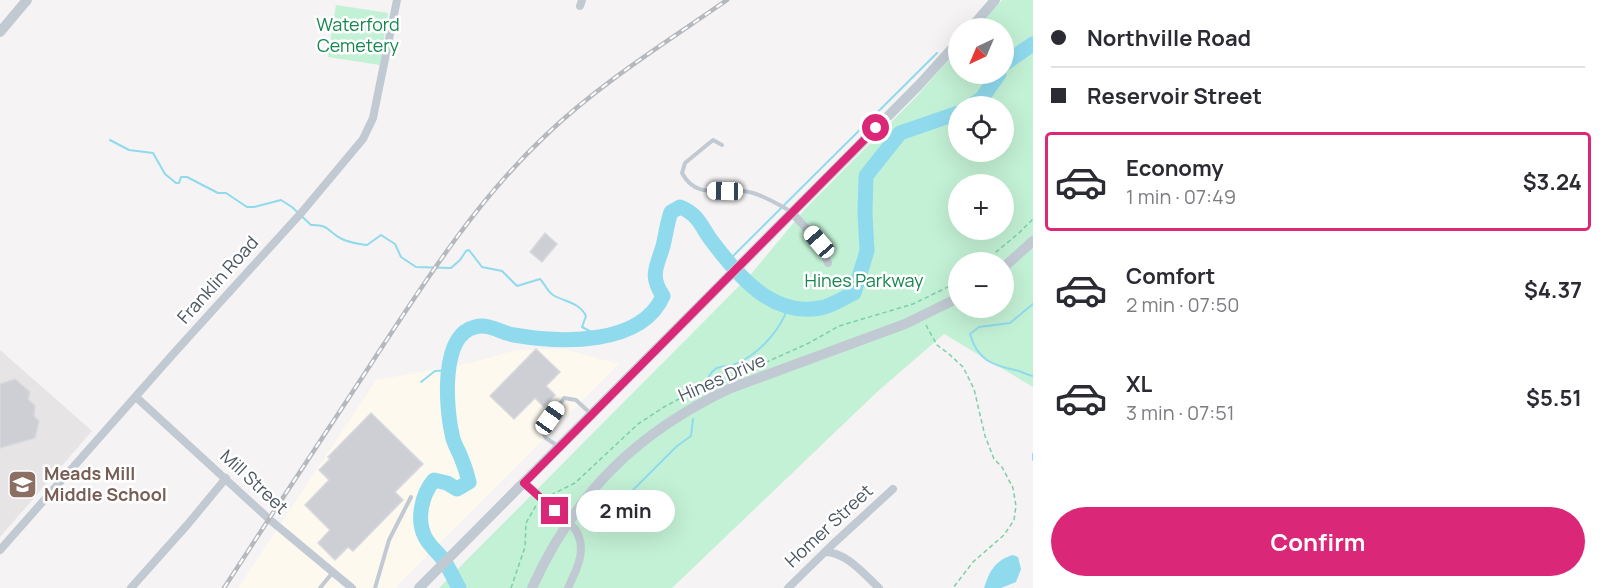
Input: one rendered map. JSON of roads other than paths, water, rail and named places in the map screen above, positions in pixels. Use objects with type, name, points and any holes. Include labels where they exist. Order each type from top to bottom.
[{"type":"street","points":[[0,32],[27,0]]},
{"type":"street","name":"Franklin Road","points":[[0,550],[363,140],[371,125],[397,0]]},
{"type":"street","points":[[980,18],[995,0]]},
{"type":"street","points":[[419,588],[792,213],[948,52]]},
{"type":"street","points":[[792,213],[819,242],[828,263]]},
{"type":"street","points":[[1014,258],[1033,241]]},
{"type":"street","name":"Hines Drive","points":[[532,588],[567,522],[618,462],[648,436],[678,416],[731,388],[922,317],[948,303]]},
{"type":"street","name":"Mill Street","points":[[136,397],[269,519],[352,588]]},
{"type":"street","points":[[131,588],[226,478]]},
{"type":"street","points":[[524,483],[579,534],[581,548],[578,567],[568,588]]},
{"type":"street","name":"Homer Street","points":[[788,588],[893,489]]},
{"type":"street","points":[[825,552],[834,552],[844,558],[879,588]]},
{"type":"lane","points":[[722,145],[713,140],[685,164],[682,172],[688,183],[699,190],[750,192],[792,213]]},
{"type":"lane","points":[[559,447],[546,438],[542,431],[564,398],[576,400],[591,415]]},
{"type":"lane","points":[[375,588],[389,540],[411,497]]},
{"type":"lane","points":[[320,588],[333,572]]},
{"type":"water","points":[[1013,555],[1018,557],[1021,569],[1016,582],[1001,588],[984,588],[997,563]]},
{"type":"waterway","points":[[1014,57],[1033,44]]},
{"type":"waterway","points":[[728,261],[937,53]]},
{"type":"waterway","points":[[983,96],[992,84]]},
{"type":"waterway","points":[[459,588],[443,559],[425,537],[421,515],[426,492],[434,480],[447,483],[457,489],[469,482],[453,437],[447,391],[451,358],[456,343],[464,333],[475,327],[485,326],[509,334],[533,338],[576,339],[619,332],[637,324],[652,312],[663,296],[655,276],[671,212],[680,207],[695,217],[721,253],[744,279],[771,300],[802,309],[820,308],[833,304],[854,293],[867,251],[866,176],[900,133],[948,116]]},
{"type":"waterway","points":[[110,140],[129,150],[153,153],[165,174],[176,183],[179,183],[181,177],[187,177],[218,193],[226,193],[247,207],[281,200],[311,225],[325,227],[351,242],[367,245],[381,235],[395,244],[401,257],[416,267],[451,268],[469,250],[482,267],[502,271],[517,286],[540,279],[553,295],[580,308],[586,316],[582,327],[601,337]]},
{"type":"waterway","points":[[1033,304],[1010,323],[979,327],[970,334],[973,343],[986,360],[1033,376]]},
{"type":"waterway","points":[[707,380],[714,370],[738,363],[762,347],[775,332],[788,307]]},
{"type":"waterway","points":[[421,382],[435,371],[449,370]]},
{"type":"waterway","points":[[589,517],[595,522],[603,520],[677,446],[691,436],[693,419]]},
{"type":"waterway","points":[[1033,454],[1033,460]]},
{"type":"railway","points":[[224,588],[429,276],[495,189],[545,136],[588,99],[727,0]]},
{"type":"place","name":"Meads Mill Middle School","points":[[23,484]]},
{"type":"park label","name":"Waterford Cemetery","points":[[358,36]]},
{"type":"park label","name":"Hines Parkway","points":[[864,281]]}]
